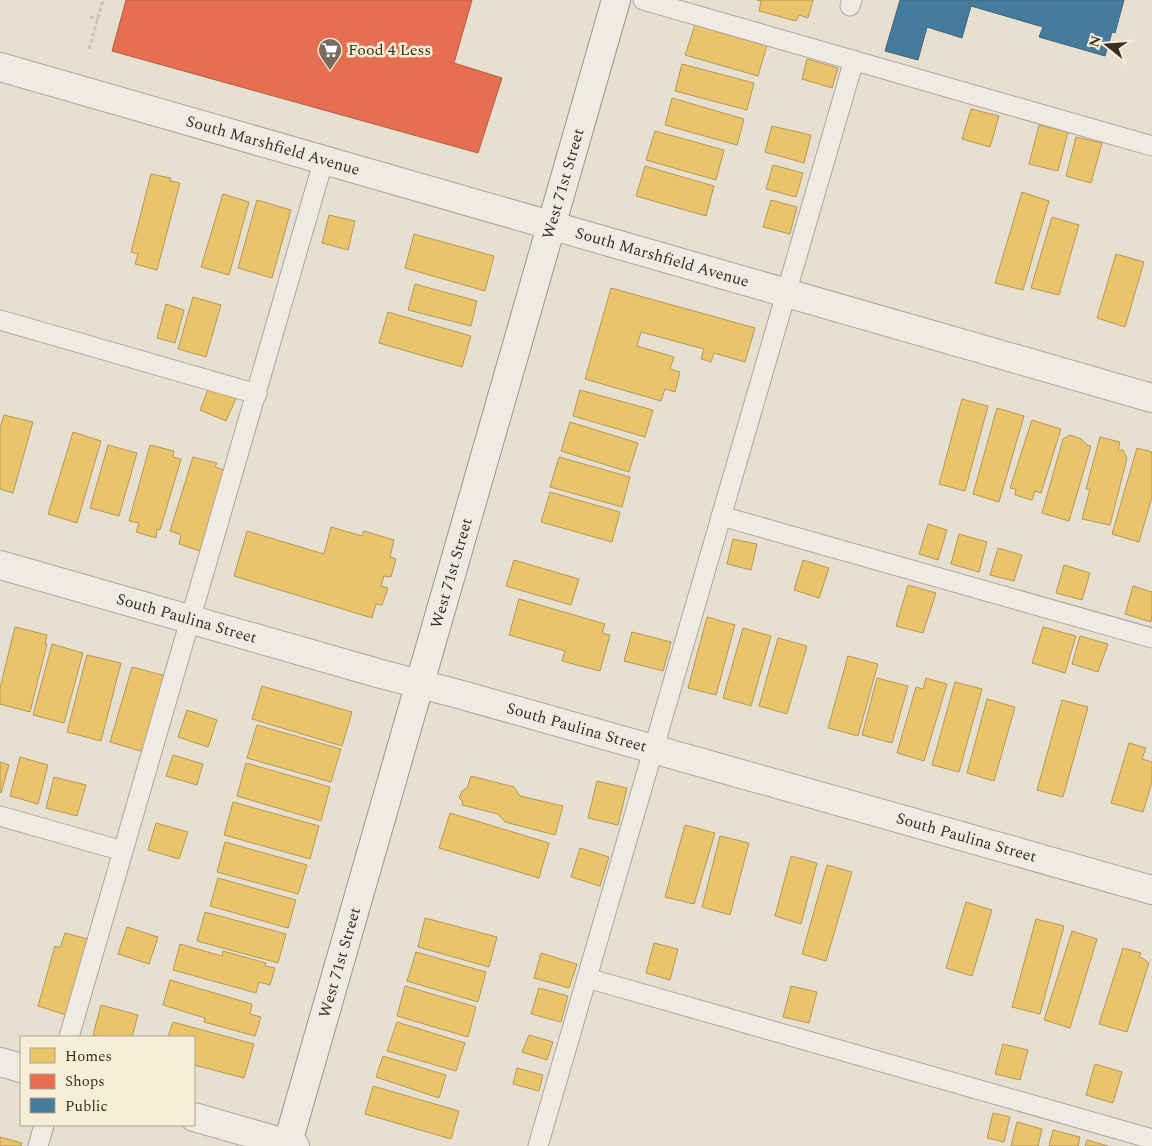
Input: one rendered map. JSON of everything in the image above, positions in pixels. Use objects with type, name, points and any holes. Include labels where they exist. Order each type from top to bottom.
[{"type":"street","name":"West 71st Street","points":[[290,1145],[616,0]]},
{"type":"street","name":"South Marshfield Avenue","points":[[0,67],[1152,398]]},
{"type":"street","name":"South Paulina Street","points":[[0,565],[1152,890]]},
{"type":"street","points":[[0,1062],[20,1068]]},
{"type":"street","points":[[195,1117],[290,1145]]},
{"type":"lane","points":[[643,0],[1152,146]]},
{"type":"lane","points":[[538,1146],[854,60]]},
{"type":"lane","points":[[69,1036],[324,159]]},
{"type":"lane","points":[[0,320],[257,394]]},
{"type":"lane","points":[[721,516],[1152,638]]},
{"type":"lane","points":[[0,816],[123,851]]},
{"type":"lane","points":[[587,978],[1152,1139]]},
{"type":"lane","points":[[38,1146],[44,1126]]},
{"type":"path","points":[[89,49],[103,0]]},
{"type":"path","points":[[90,17],[98,19]]},
{"type":"building: Homes","points":[[757,0],[813,0],[808,18],[799,15],[796,21],[759,11],[761,1]]},
{"type":"building: Homes","points":[[695,25],[767,45],[758,76],[685,55]]},
{"type":"building: Homes","points":[[807,59],[838,68],[832,88],[802,79]]},
{"type":"building: Homes","points":[[682,64],[754,83],[747,110],[675,91]]},
{"type":"building: Homes","points":[[672,98],[744,119],[737,145],[665,125]]},
{"type":"building: Homes","points":[[971,109],[999,116],[990,147],[962,139]]},
{"type":"building: Homes","points":[[1039,125],[1068,132],[1058,171],[1029,164]]},
{"type":"building: Homes","points":[[772,126],[811,135],[804,163],[765,152]]},
{"type":"building: Homes","points":[[655,131],[724,150],[716,180],[646,160]]},
{"type":"building: Homes","points":[[1076,137],[1102,143],[1091,183],[1066,176]]},
{"type":"building: Homes","points":[[773,165],[803,173],[796,197],[766,189]]},
{"type":"building: Homes","points":[[645,166],[714,186],[706,216],[636,196]]},
{"type":"building: Homes","points":[[151,174],[171,178],[170,181],[180,183],[157,270],[135,264],[138,254],[131,252]]},
{"type":"building: Homes","points":[[1022,192],[1049,201],[1023,290],[995,283]]},
{"type":"building: Homes","points":[[223,194],[249,202],[229,275],[201,267]]},
{"type":"building: Homes","points":[[257,200],[291,210],[272,278],[238,268]]},
{"type":"building: Homes","points":[[771,200],[797,207],[790,234],[763,227]]},
{"type":"building: Homes","points":[[329,215],[355,221],[348,250],[322,243]]},
{"type":"building: Homes","points":[[1052,217],[1079,225],[1059,295],[1031,288]]},
{"type":"building: Homes","points":[[414,234],[494,256],[485,291],[405,268]]},
{"type":"building: Homes","points":[[1116,254],[1144,262],[1125,327],[1097,318]]},
{"type":"building: Homes","points":[[415,284],[477,301],[471,326],[408,310]]},
{"type":"building: Homes","points":[[611,288],[755,328],[745,362],[714,353],[711,362],[701,359],[704,349],[641,332],[637,346],[674,357],[670,369],[680,372],[675,392],[665,389],[661,401],[585,379]]},
{"type":"building: Homes","points":[[193,297],[221,305],[206,357],[178,349]]},
{"type":"building: Homes","points":[[166,304],[184,310],[175,343],[157,338]]},
{"type":"building: Homes","points":[[388,312],[471,336],[462,367],[379,343]]},
{"type":"building: Homes","points":[[210,385],[237,396],[226,421],[200,410]]},
{"type":"building: Homes","points":[[580,390],[653,410],[645,437],[573,416]]},
{"type":"building: Homes","points":[[962,399],[988,406],[965,491],[939,484]]},
{"type":"building: Homes","points":[[997,408],[1024,416],[999,502],[973,494]]},
{"type":"building: Homes","points":[[4,415],[33,422],[13,493],[0,489],[0,428]]},
{"type":"building: Homes","points":[[1032,420],[1061,429],[1041,493],[1035,491],[1032,500],[1015,495],[1016,489],[1010,488]]},
{"type":"building: Homes","points":[[570,422],[638,443],[629,472],[561,451]]},
{"type":"building: Homes","points":[[73,432],[101,441],[77,523],[48,514]]},
{"type":"building: Homes","points":[[1070,435],[1081,439],[1091,446],[1069,521],[1042,513],[1063,439]]},
{"type":"building: Homes","points":[[1100,437],[1120,442],[1118,450],[1123,450],[1127,458],[1110,525],[1082,519],[1090,489],[1086,489]]},
{"type":"building: Homes","points":[[108,445],[137,453],[119,516],[90,508]]},
{"type":"building: Homes","points":[[150,445],[174,451],[173,457],[181,459],[160,530],[157,529],[156,538],[136,532],[139,523],[129,521]]},
{"type":"building: Homes","points":[[1137,448],[1152,452],[1152,497],[1139,542],[1112,534]]},
{"type":"building: Homes","points":[[193,457],[217,463],[215,467],[224,470],[200,551],[179,544],[181,535],[170,531]]},
{"type":"building: Homes","points":[[559,457],[630,477],[622,507],[550,487]]},
{"type":"building: Homes","points":[[550,492],[620,512],[612,542],[541,522]]},
{"type":"building: Homes","points":[[928,524],[947,530],[938,560],[919,554]]},
{"type":"building: Homes","points":[[331,527],[362,536],[364,531],[394,540],[390,557],[396,559],[391,577],[384,576],[381,586],[388,588],[382,605],[376,604],[372,618],[234,576],[247,531],[324,554]]},
{"type":"building: Homes","points":[[959,534],[987,542],[979,572],[951,564]]},
{"type":"building: Homes","points":[[733,539],[757,544],[751,570],[727,564]]},
{"type":"building: Homes","points":[[998,548],[1022,555],[1014,581],[990,575]]},
{"type":"building: Homes","points":[[514,560],[579,579],[571,605],[506,586]]},
{"type":"building: Homes","points":[[803,560],[829,568],[819,598],[794,590]]},
{"type":"building: Homes","points":[[1064,565],[1090,573],[1082,600],[1056,593]]},
{"type":"building: Homes","points":[[908,585],[936,593],[923,633],[896,626]]},
{"type":"building: Homes","points":[[1133,586],[1152,592],[1151,622],[1125,614]]},
{"type":"building: Homes","points":[[519,599],[605,624],[602,633],[610,635],[600,671],[562,661],[565,651],[509,635]]},
{"type":"building: Homes","points":[[707,617],[735,625],[716,695],[688,688]]},
{"type":"building: Homes","points":[[15,627],[47,635],[45,644],[47,644],[30,712],[0,704],[0,688]]},
{"type":"building: Homes","points":[[1043,627],[1076,636],[1065,673],[1032,663]]},
{"type":"building: Homes","points":[[743,628],[771,636],[751,706],[723,698]]},
{"type":"building: Homes","points":[[632,632],[671,642],[663,671],[624,661]]},
{"type":"building: Homes","points":[[1080,636],[1108,644],[1098,672],[1072,664]]},
{"type":"building: Homes","points":[[778,638],[807,646],[787,714],[759,706]]},
{"type":"building: Homes","points":[[52,644],[83,653],[64,723],[33,715]]},
{"type":"building: Homes","points":[[87,655],[121,663],[101,741],[67,732]]},
{"type":"building: Homes","points":[[848,656],[878,664],[858,736],[828,728]]},
{"type":"building: Homes","points":[[132,667],[166,676],[144,752],[110,742]]},
{"type":"building: Homes","points":[[877,678],[908,686],[892,743],[862,735]]},
{"type":"building: Homes","points":[[926,678],[947,684],[924,761],[897,753],[916,687],[923,689]]},
{"type":"building: Homes","points":[[955,682],[982,689],[959,772],[932,765]]},
{"type":"building: Homes","points":[[262,686],[352,712],[342,746],[252,719]]},
{"type":"building: Homes","points":[[987,699],[1015,707],[994,781],[967,773]]},
{"type":"building: Homes","points":[[1062,700],[1088,707],[1063,797],[1037,790]]},
{"type":"building: Homes","points":[[187,710],[217,720],[208,747],[178,737]]},
{"type":"building: Homes","points":[[257,725],[341,749],[331,782],[247,758]]},
{"type":"building: Homes","points":[[1129,743],[1146,748],[1142,759],[1152,762],[1152,782],[1143,812],[1111,803]]},
{"type":"building: Homes","points":[[173,755],[203,764],[197,785],[166,776]]},
{"type":"building: Homes","points":[[20,757],[48,765],[38,804],[10,796]]},
{"type":"building: Homes","points":[[0,762],[9,765],[1,793],[0,792]]},
{"type":"building: Homes","points":[[246,763],[330,787],[321,821],[237,796]]},
{"type":"building: Homes","points":[[471,776],[514,787],[520,796],[563,806],[555,835],[505,822],[498,814],[462,805],[463,802],[459,798],[462,791],[467,788]]},
{"type":"building: Homes","points":[[54,777],[86,785],[77,816],[46,808]]},
{"type":"building: Homes","points":[[597,781],[627,788],[618,825],[588,818]]},
{"type":"building: Homes","points":[[233,802],[319,826],[310,859],[224,835]]},
{"type":"building: Homes","points":[[450,813],[549,843],[539,878],[439,848]]},
{"type":"building: Homes","points":[[156,823],[188,832],[179,859],[148,850]]},
{"type":"building: Homes","points":[[685,825],[715,833],[694,904],[665,897]]},
{"type":"building: Homes","points":[[720,836],[749,843],[730,915],[702,907]]},
{"type":"building: Homes","points":[[225,842],[307,865],[298,894],[217,872]]},
{"type":"building: Homes","points":[[580,848],[609,857],[600,886],[571,877]]},
{"type":"building: Homes","points":[[791,856],[817,863],[801,924],[775,916]]},
{"type":"building: Homes","points":[[827,865],[852,872],[826,961],[802,954]]},
{"type":"building: Homes","points":[[218,878],[296,900],[288,928],[210,906]]},
{"type":"building: Homes","points":[[966,902],[992,910],[972,976],[946,968]]},
{"type":"building: Homes","points":[[205,912],[286,934],[278,963],[197,941]]},
{"type":"building: Homes","points":[[425,918],[497,937],[489,967],[418,947]]},
{"type":"building: Homes","points":[[1036,919],[1064,926],[1040,1014],[1012,1007]]},
{"type":"building: Homes","points":[[127,927],[158,937],[149,964],[118,954]]},
{"type":"building: Homes","points":[[1072,931],[1097,939],[1070,1028],[1044,1020]]},
{"type":"building: Homes","points":[[65,933],[88,939],[66,1015],[38,1006],[55,946],[60,948]]},
{"type":"building: Homes","points":[[654,943],[678,949],[670,980],[646,973]]},
{"type":"building: Homes","points":[[180,944],[222,956],[223,951],[266,963],[265,966],[275,968],[270,985],[259,982],[256,993],[173,970]]},
{"type":"building: Homes","points":[[1123,948],[1141,953],[1139,957],[1149,963],[1127,1032],[1099,1024]]},
{"type":"building: Homes","points":[[416,952],[486,972],[478,1002],[407,981]]},
{"type":"building: Homes","points":[[541,953],[577,964],[569,988],[534,978]]},
{"type":"building: Homes","points":[[170,980],[252,1004],[250,1014],[261,1017],[255,1036],[204,1022],[205,1018],[163,1005]]},
{"type":"building: Homes","points":[[405,986],[476,1007],[468,1037],[397,1016]]},
{"type":"building: Homes","points":[[791,986],[817,992],[809,1023],[783,1017]]},
{"type":"building: Homes","points":[[539,988],[568,996],[561,1022],[531,1014]]},
{"type":"building: Homes","points":[[101,1005],[138,1015],[132,1036],[93,1035]]},
{"type":"building: Homes","points":[[173,1022],[254,1044],[244,1078],[195,1065],[195,1036],[168,1036]]},
{"type":"building: Homes","points":[[397,1022],[465,1043],[456,1071],[387,1051]]},
{"type":"building: Homes","points":[[529,1035],[553,1042],[547,1060],[522,1052]]},
{"type":"building: Homes","points":[[1003,1044],[1028,1050],[1020,1080],[995,1074]]},
{"type":"building: Homes","points":[[383,1056],[446,1075],[439,1098],[376,1077]]},
{"type":"building: Homes","points":[[1095,1064],[1122,1072],[1113,1103],[1086,1095]]},
{"type":"building: Homes","points":[[517,1068],[543,1075],[539,1091],[513,1084]]},
{"type":"building: Homes","points":[[373,1086],[459,1111],[451,1139],[365,1114]]},
{"type":"building: Homes","points":[[993,1113],[1010,1117],[1004,1142],[987,1138]]},
{"type":"building: Homes","points":[[1017,1122],[1042,1129],[1038,1146],[1011,1146]]},
{"type":"building: Homes","points":[[1053,1130],[1080,1137],[1078,1146],[1049,1146]]},
{"type":"building: Homes","points":[[0,1137],[22,1143],[21,1146],[0,1146]]},
{"type":"building: Homes","points":[[1087,1140],[1108,1146],[1085,1146]]},
{"type":"building: Shops","name":"Food 4 Less","points":[[126,0],[472,0],[454,63],[502,78],[478,153],[112,51]]},
{"type":"building: Public","points":[[900,0],[1124,0],[1115,33],[1112,32],[1105,56],[1039,37],[1043,27],[971,6],[962,38],[927,27],[918,60],[885,51]]},
{"type":"place","name":"Food 4 Less","points":[[330,71]]}]
